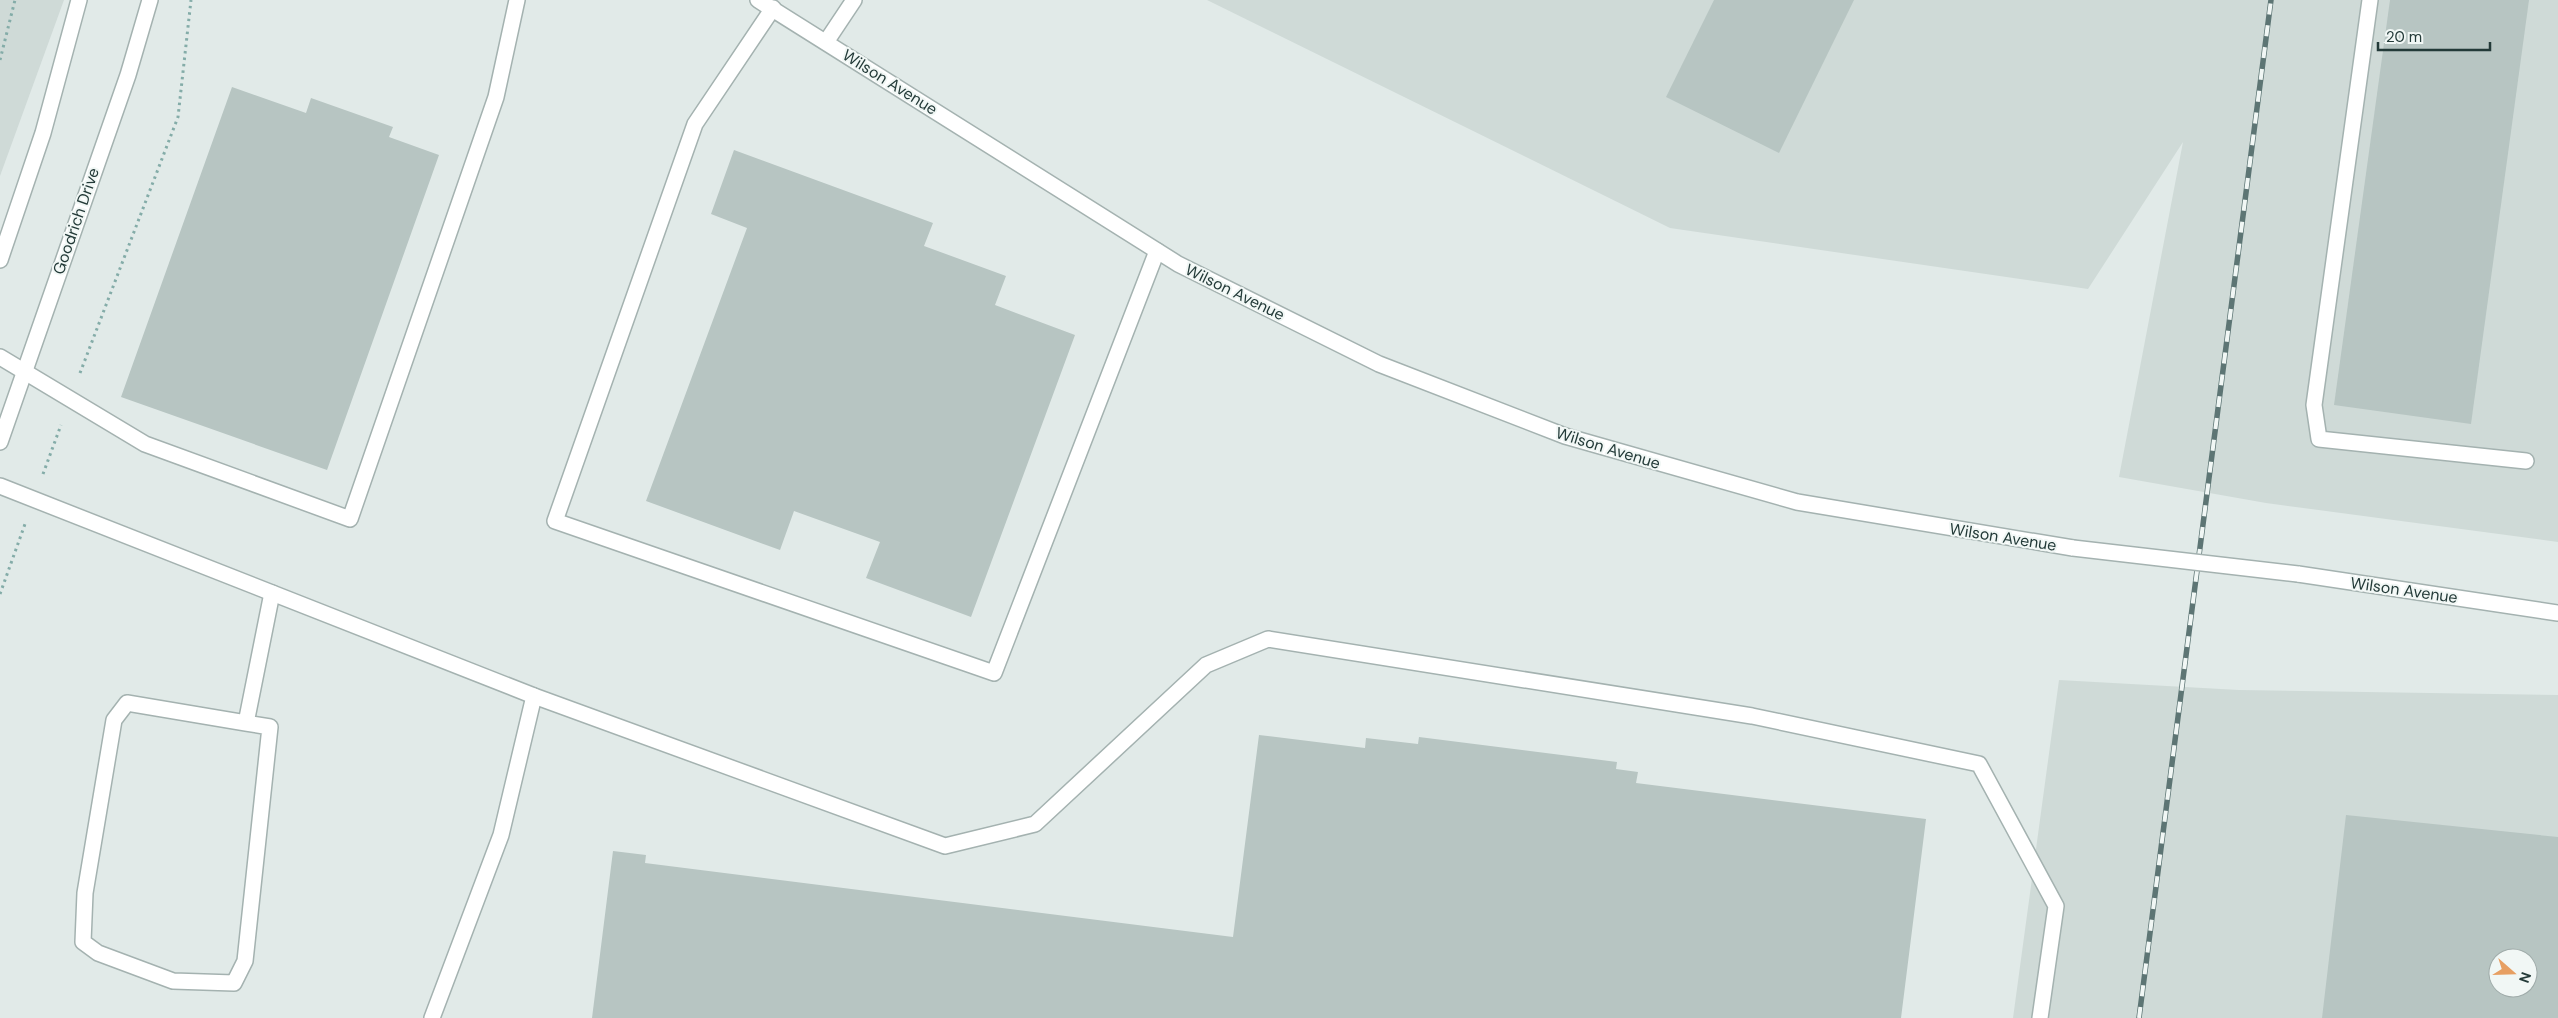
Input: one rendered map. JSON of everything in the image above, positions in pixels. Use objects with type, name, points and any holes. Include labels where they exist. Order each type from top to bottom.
[{"type":"street","points":[[0,260],[43,133],[78,0]]},
{"type":"street","name":"Goodrich Drive","points":[[0,442],[128,75],[150,0]]},
{"type":"street","points":[[0,357],[145,444],[350,519],[496,97],[518,0]]},
{"type":"street","name":"Wilson Avenue","points":[[758,0],[1178,264],[1379,364],[1565,436],[1797,502],[2072,548],[2298,574],[2558,613]]},
{"type":"street","points":[[826,42],[854,0]]},
{"type":"street","points":[[2370,0],[2314,405],[2319,439],[2526,461]]},
{"type":"street","points":[[773,8],[694,124],[555,521],[994,673],[1157,251]]},
{"type":"street","points":[[0,486],[534,696],[945,846],[1035,824],[1206,665],[1268,639],[1762,718],[1979,764],[2056,906],[2040,1018]]},
{"type":"street","points":[[246,724],[272,593]]},
{"type":"street","points":[[432,1018],[501,835],[534,696]]},
{"type":"street","points":[[126,702],[246,724],[270,727],[245,961],[234,983],[173,981],[98,953],[83,942],[85,893],[114,720],[126,702]]},
{"type":"path","points":[[0,60],[15,0]]},
{"type":"path","points":[[0,594],[70,399],[178,117],[191,0]]},
{"type":"shaded area","points":[[0,0],[64,0],[0,176]]},
{"type":"shaded area","points":[[1207,0],[2558,0],[2558,542],[2266,503],[2119,477],[2183,142],[2088,289],[1670,228]]},
{"type":"shaded area","points":[[2059,680],[2239,690],[2558,695],[2558,1018],[2013,1018]]},
{"type":"building","points":[[1714,0],[1854,0],[1779,153],[1666,97]]},
{"type":"building","points":[[2390,0],[2529,0],[2471,424],[2334,405]]},
{"type":"building","points":[[232,87],[306,113],[311,98],[393,127],[389,137],[439,155],[327,470],[121,397]]},
{"type":"building","points":[[734,150],[933,223],[924,246],[1006,276],[995,305],[1075,335],[971,617],[866,578],[880,542],[794,511],[780,550],[646,501],[747,228],[711,214]]},
{"type":"building","points":[[1259,735],[1365,748],[1366,738],[1418,744],[1419,737],[1617,762],[1616,769],[1638,772],[1636,783],[1926,819],[1901,1018],[592,1018],[613,851],[646,855],[645,863],[1233,937]]},
{"type":"building","points":[[2346,815],[2558,837],[2558,1018],[2322,1018]]},
{"type":"railway","points":[[2139,1018],[2271,0]]}]
